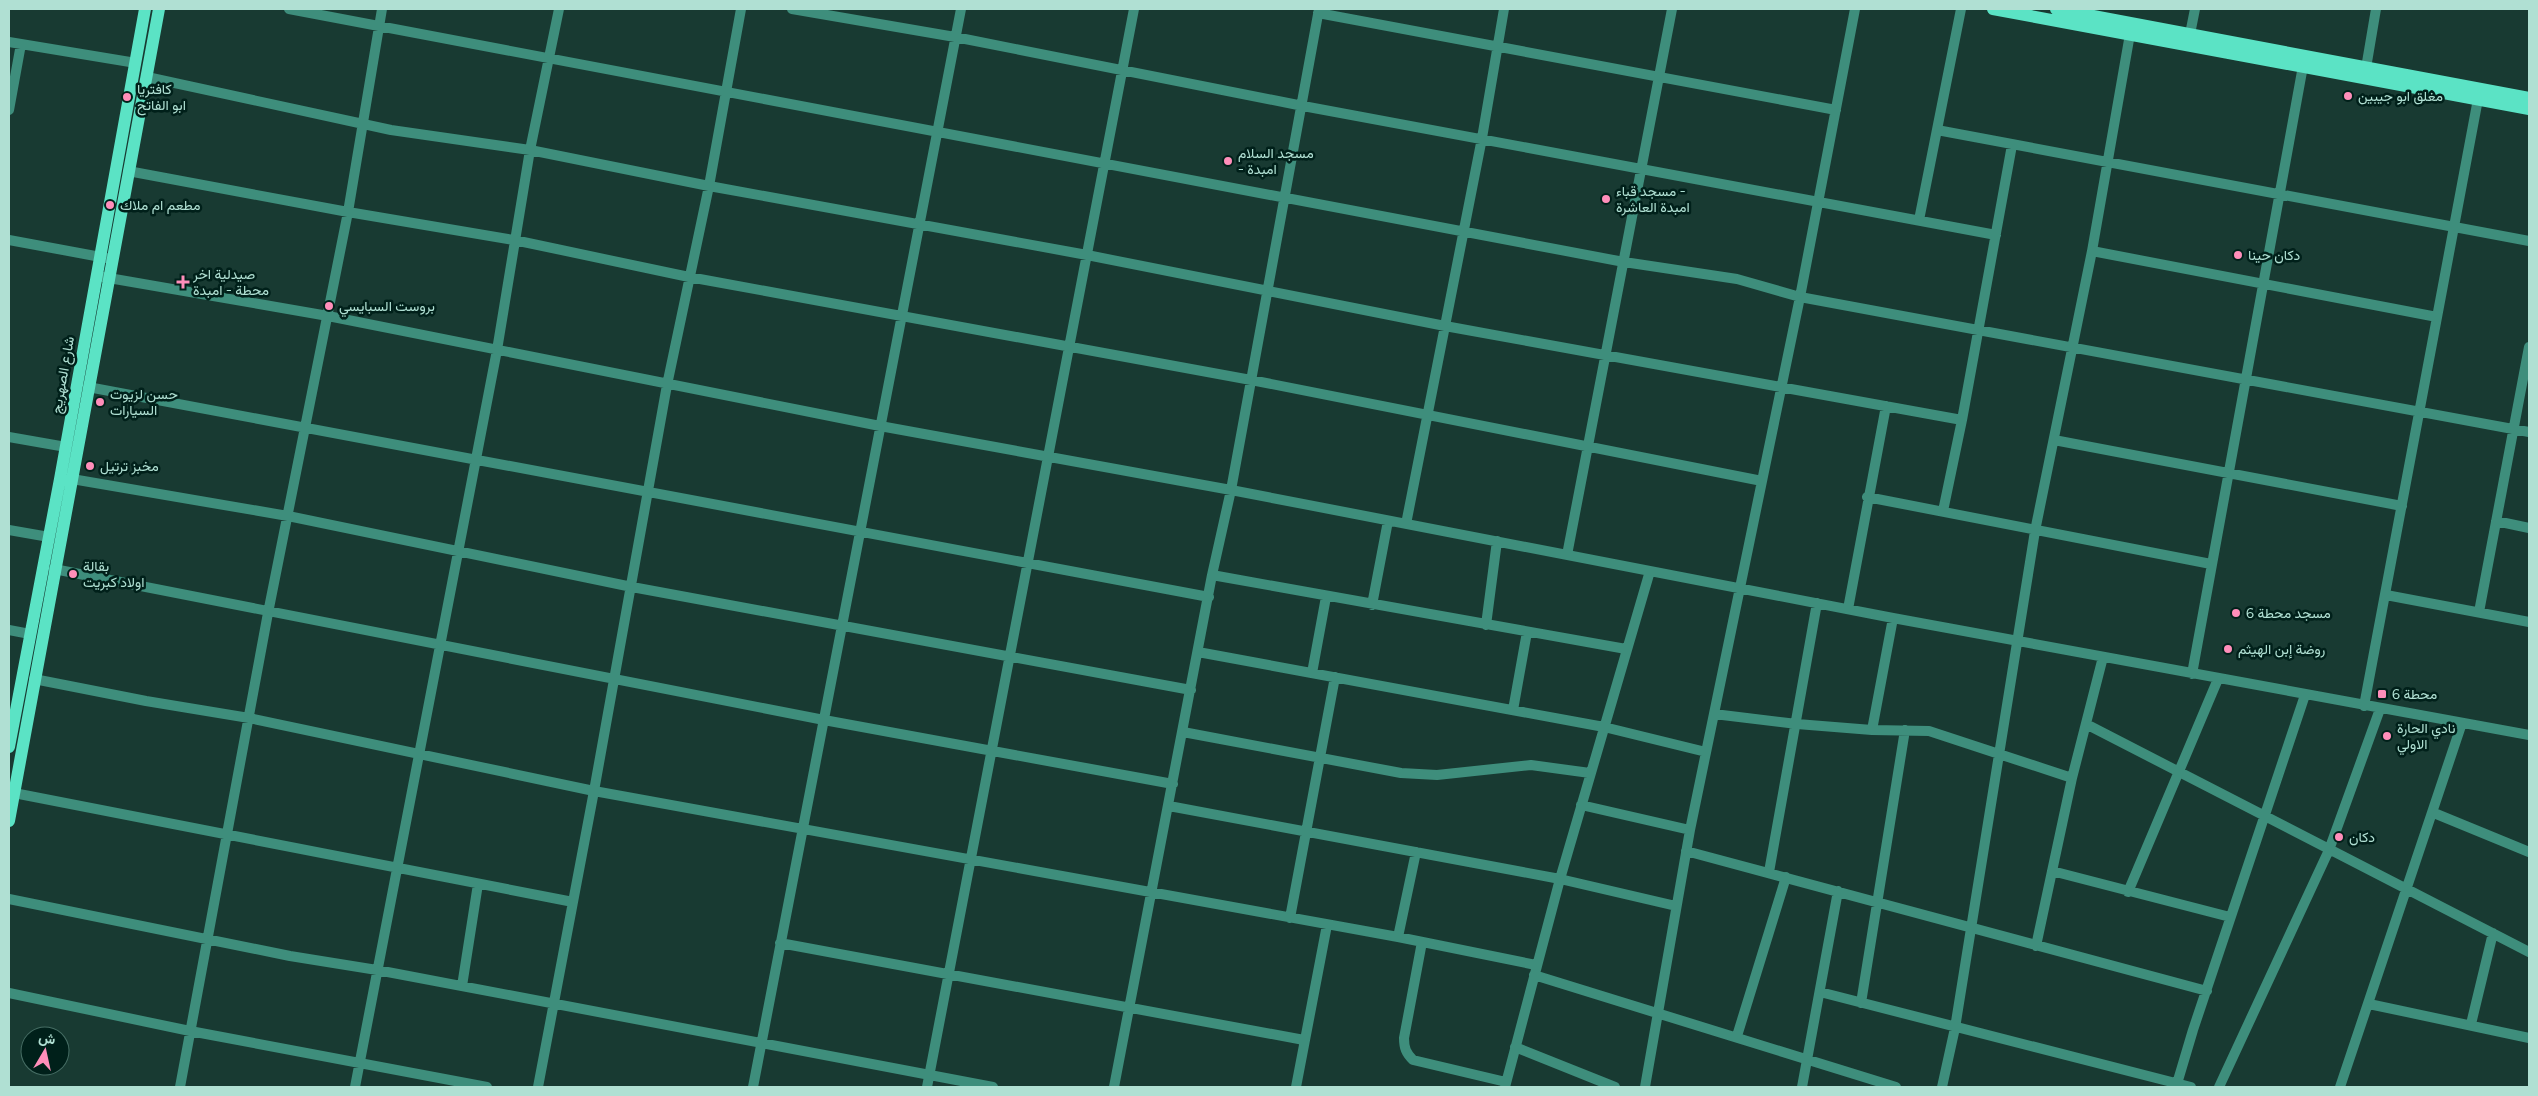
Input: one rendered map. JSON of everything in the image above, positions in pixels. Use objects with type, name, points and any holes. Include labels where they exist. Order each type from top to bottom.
[{"type":"main road","points":[[9,821],[88,387],[103,276],[146,9]]},
{"type":"main road","points":[[106,258],[128,171],[159,9]]},
{"type":"main road","points":[[1992,9],[2303,66],[2365,72],[2529,98]]},
{"type":"main road","points":[[2056,9],[2190,34],[2529,109]]},
{"type":"main road","name":"شارع الصهريج","points":[[9,747],[66,448],[103,276]]},
{"type":"street","points":[[289,9],[1104,165],[1464,230],[1624,262],[1737,279],[1800,296],[2071,345],[2529,432]]},
{"type":"street","points":[[180,1087],[268,613],[348,212],[382,9]]},
{"type":"street","points":[[356,1087],[441,645],[457,550],[497,350],[530,150],[559,9]]},
{"type":"street","points":[[538,1087],[632,587],[667,385],[709,186],[741,9]]},
{"type":"street","points":[[792,9],[956,37],[1303,106],[1996,234]]},
{"type":"street","points":[[753,1087],[961,9]]},
{"type":"street","points":[[927,1087],[1012,657],[1027,563],[1134,9]]},
{"type":"street","points":[[1406,524],[1426,414],[1482,138],[1504,9]]},
{"type":"street","points":[[1567,554],[1672,9]]},
{"type":"street","points":[[1645,1087],[1656,1012],[1690,830],[1800,296],[1855,9]]},
{"type":"street","points":[[1918,220],[1961,9]]},
{"type":"street","points":[[2190,34],[2195,9]]},
{"type":"street","points":[[2365,72],[2376,9]]},
{"type":"street","points":[[1114,1087],[1212,575],[1231,490],[1319,11],[1498,47],[1836,110]]},
{"type":"street","points":[[1942,1087],[1955,1028],[2035,531],[2071,345],[2092,251],[2130,34]]},
{"type":"street","points":[[9,42],[136,63]]},
{"type":"street","points":[[9,110],[21,44]]},
{"type":"street","points":[[2192,674],[2244,378],[2303,66]]},
{"type":"street","points":[[146,77],[363,124],[530,150],[709,186],[1087,255],[1445,326],[1962,420]]},
{"type":"street","points":[[2364,706],[2478,99]]},
{"type":"street","points":[[1937,130],[2529,241]]},
{"type":"street","points":[[1943,511],[1962,420],[2012,145]]},
{"type":"street","points":[[128,171],[348,212],[514,240],[689,276],[1251,380],[1762,480]]},
{"type":"street","points":[[9,240],[106,258]]},
{"type":"street","points":[[2092,251],[2437,317]]},
{"type":"street","points":[[103,276],[328,316],[667,385],[1231,490],[1893,618],[2529,735]]},
{"type":"street","points":[[2479,612],[2529,347]]},
{"type":"street","points":[[88,387],[1209,597]]},
{"type":"street","points":[[1848,609],[1867,497],[1886,406]]},
{"type":"street","points":[[9,437],[66,448]]},
{"type":"street","points":[[2054,440],[2402,506]]},
{"type":"street","points":[[72,479],[288,516],[632,587],[843,624],[1191,690]]},
{"type":"street","points":[[1867,497],[2211,564]]},
{"type":"street","points":[[1372,606],[1388,521]]},
{"type":"street","points":[[2496,521],[2529,528]]},
{"type":"street","points":[[9,530],[49,537]]},
{"type":"street","points":[[1486,625],[1497,541]]},
{"type":"street","points":[[54,569],[268,613],[614,680],[1173,784]]},
{"type":"street","points":[[1422,942],[1404,1038],[1404,1048],[1408,1055],[1413,1060],[1506,1085],[1560,879],[1650,571]]},
{"type":"street","points":[[1212,575],[1372,606],[1626,649]]},
{"type":"street","points":[[2386,595],[2529,622]]},
{"type":"street","points":[[1312,673],[1326,597]]},
{"type":"street","points":[[1769,872],[1797,724],[1817,603]]},
{"type":"street","points":[[1872,730],[1893,618]]},
{"type":"street","points":[[9,630],[30,634]]},
{"type":"street","points":[[1513,710],[1527,632]]},
{"type":"street","points":[[1198,652],[1604,727],[1706,752]]},
{"type":"street","points":[[2036,946],[2072,778],[2103,656]]},
{"type":"street","points":[[1290,918],[1318,758],[1335,677]]},
{"type":"street","points":[[34,678],[146,701],[249,718],[594,791],[1422,942],[1535,970],[1656,1012],[1896,1087]]},
{"type":"street","points":[[2128,892],[2218,679]]},
{"type":"street","points":[[2177,1086],[2230,918],[2305,695]]},
{"type":"street","points":[[2219,1087],[2329,850],[2380,709]]},
{"type":"street","points":[[1714,714],[1797,724],[1872,730],[1929,731],[1944,734],[2072,778]]},
{"type":"street","points":[[2340,1087],[2434,813],[2462,723]]},
{"type":"street","points":[[2086,724],[2329,850],[2408,888],[2529,952]]},
{"type":"street","points":[[1861,1003],[1905,730]]},
{"type":"street","points":[[1183,732],[1388,772],[1437,775],[1531,765],[1590,772]]},
{"type":"street","points":[[14,793],[573,902]]},
{"type":"street","points":[[1581,805],[1690,830]]},
{"type":"street","points":[[1169,806],[1560,879],[1676,906]]},
{"type":"street","points":[[2434,813],[2529,852]]},
{"type":"street","points":[[1686,851],[2207,991]]},
{"type":"street","points":[[1398,937],[1416,852]]},
{"type":"street","points":[[2052,870],[2230,918]]},
{"type":"street","points":[[1737,1036],[1786,877]]},
{"type":"street","points":[[462,986],[478,884]]},
{"type":"street","points":[[1802,1087],[1838,891]]},
{"type":"street","points":[[9,899],[290,956],[377,970],[993,1087]]},
{"type":"street","points":[[1296,1087],[1327,925]]},
{"type":"street","points":[[2471,1024],[2493,933]]},
{"type":"street","points":[[780,943],[1304,1040]]},
{"type":"street","points":[[1820,992],[2177,1086],[2191,1087]]},
{"type":"street","points":[[9,993],[190,1031],[487,1087]]},
{"type":"street","points":[[2369,1004],[2471,1024],[2529,1038]]},
{"type":"street","points":[[1515,1047],[1615,1087]]},
{"type":"place","name":"مغلق ابو جيبين","points":[[2348,96]]},
{"type":"place","name":"كافتريا ابو الفاتح","points":[[127,97]]},
{"type":"place","name":"مسجد السلام - امبدة","points":[[1228,161]]},
{"type":"place","name":"مسجد قباء - امبدة العاشرة","points":[[1606,199]]},
{"type":"place","name":"مطعم ام ملاك","points":[[110,205]]},
{"type":"place","name":"دكان حينا","points":[[2238,255]]},
{"type":"place","name":"صيدلية اخر محطة - امبدة","points":[[183,282]]},
{"type":"place","name":"بروست السبايسي","points":[[329,306]]},
{"type":"place","name":"حسن لزيوت السيارات","points":[[100,402]]},
{"type":"place","name":"مخبز ترتيل","points":[[90,466]]},
{"type":"place","name":"بقالة اولاد كبريت","points":[[73,574]]},
{"type":"place","name":"مسجد محطة 6","points":[[2236,613]]},
{"type":"place","name":"روضة إبن الهيثم","points":[[2228,649]]},
{"type":"place","name":"محطة 6","points":[[2382,694]]},
{"type":"place","name":"نادي الحارة الاولي","points":[[2387,736]]},
{"type":"place","name":"دكان","points":[[2339,837]]}]
